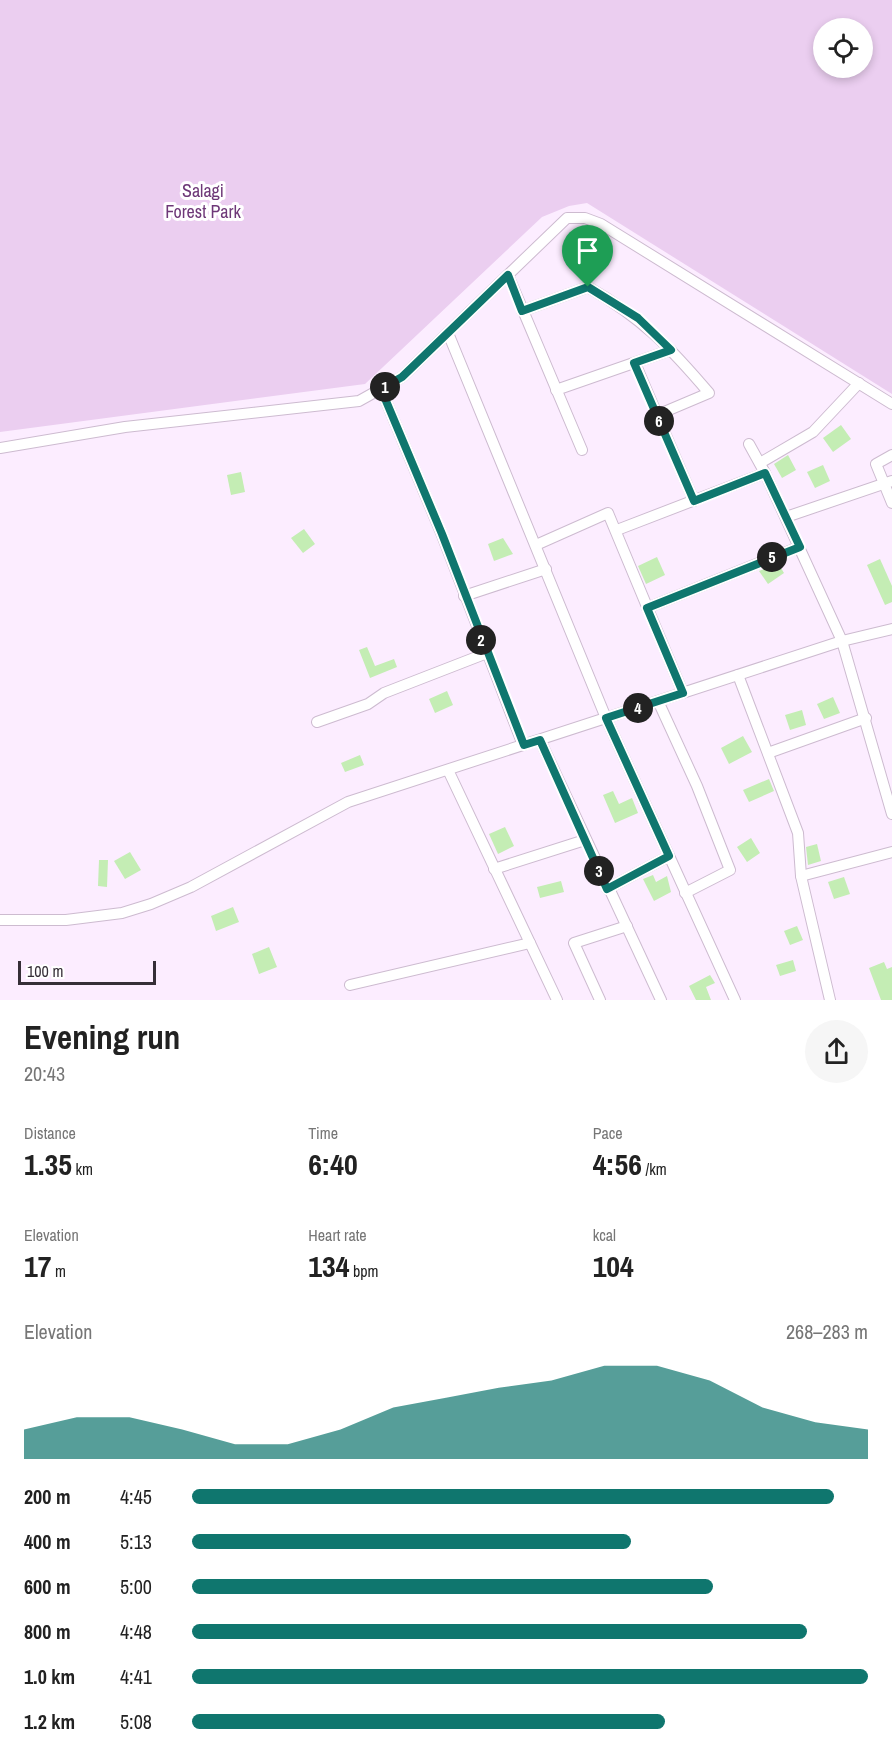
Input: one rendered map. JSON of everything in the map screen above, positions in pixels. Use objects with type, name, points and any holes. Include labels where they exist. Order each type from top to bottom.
[{"type":"street","points":[[0,448],[125,427],[359,401],[402,377],[567,218],[585,218],[601,224],[892,404]]},
{"type":"street","points":[[508,275],[582,450]]},
{"type":"street","points":[[522,311],[588,287],[638,318],[671,350],[709,393],[657,415]]},
{"type":"street","points":[[448,333],[606,718],[735,1000]]},
{"type":"street","points":[[556,390],[671,350]]},
{"type":"street","points":[[634,363],[694,501]]},
{"type":"street","points":[[617,530],[694,501],[763,468],[813,432],[859,383]]},
{"type":"street","points":[[381,389],[442,534],[464,596],[524,745]]},
{"type":"street","points":[[749,444],[763,468],[842,641],[892,814]]},
{"type":"street","points":[[892,455],[876,464],[888,482],[892,503]]},
{"type":"street","points":[[786,517],[888,482]]},
{"type":"street","points":[[536,545],[608,513],[683,693]]},
{"type":"street","points":[[647,608],[800,547]]},
{"type":"street","points":[[464,596],[546,569]]},
{"type":"street","points":[[0,920],[66,920],[122,913],[151,904],[191,887],[348,802],[842,641],[892,629]]},
{"type":"street","points":[[317,722],[368,704],[384,693],[487,653]]},
{"type":"street","points":[[738,675],[798,833],[801,876],[830,1000]]},
{"type":"street","points":[[658,701],[697,786],[730,870],[686,893]]},
{"type":"street","points":[[768,753],[866,718]]},
{"type":"street","points":[[540,740],[607,889],[661,1000]]},
{"type":"street","points":[[448,770],[557,1000]]},
{"type":"street","points":[[494,869],[585,840]]},
{"type":"street","points":[[801,876],[892,852]]},
{"type":"street","points":[[607,889],[669,856]]},
{"type":"street","points":[[600,1000],[574,943],[627,926]]},
{"type":"street","points":[[350,985],[530,943]]},
{"type":"green space","name":"Salagi Forest Park","points":[[0,0],[892,0],[892,394],[587,203],[569,206],[542,217],[365,384],[0,432]]},
{"type":"building","points":[[841,425],[851,439],[833,452],[823,438]]},
{"type":"building","points":[[788,455],[796,470],[782,478],[774,464]]},
{"type":"building","points":[[823,465],[830,481],[815,488],[807,472]]},
{"type":"building","points":[[241,472],[245,492],[231,495],[227,475]]},
{"type":"building","points":[[304,529],[315,544],[303,553],[291,538]]},
{"type":"building","points":[[503,538],[513,554],[494,561],[488,544]]},
{"type":"building","points":[[657,557],[665,575],[646,584],[638,566]]},
{"type":"building","points":[[880,559],[892,586],[892,602],[885,605],[867,565]]},
{"type":"building","points":[[778,563],[784,573],[768,584],[759,571]]},
{"type":"building","points":[[367,647],[375,666],[394,659],[397,667],[370,678],[359,650]]},
{"type":"building","points":[[447,691],[453,705],[435,713],[429,699]]},
{"type":"building","points":[[833,697],[840,713],[824,719],[817,704]]},
{"type":"building","points":[[802,710],[806,725],[790,730],[785,715]]},
{"type":"building","points":[[743,736],[752,752],[729,764],[721,748]]},
{"type":"building","points":[[360,755],[364,765],[345,772],[341,763]]},
{"type":"building","points":[[769,779],[774,791],[749,802],[743,790]]},
{"type":"building","points":[[613,791],[619,804],[632,798],[638,813],[615,823],[603,795]]},
{"type":"building","points":[[505,827],[514,846],[498,854],[489,834]]},
{"type":"building","points":[[751,838],[760,853],[747,862],[737,847]]},
{"type":"building","points":[[817,844],[821,861],[808,865],[806,847]]},
{"type":"building","points":[[130,852],[141,870],[125,879],[114,861]]},
{"type":"building","points":[[99,860],[108,860],[107,887],[98,886]]},
{"type":"building","points":[[653,875],[656,882],[667,876],[671,892],[654,901],[643,879]]},
{"type":"building","points":[[844,877],[850,894],[834,899],[828,882]]},
{"type":"building","points":[[561,881],[564,892],[540,898],[537,887]]},
{"type":"building","points":[[233,907],[239,922],[216,931],[211,916]]},
{"type":"building","points":[[797,926],[803,940],[790,945],[784,931]]},
{"type":"building","points":[[269,947],[277,967],[259,974],[252,954]]},
{"type":"building","points":[[793,960],[796,971],[780,976],[776,965]]},
{"type":"building","points":[[884,962],[887,969],[892,967],[892,1000],[881,1000],[869,968]]},
{"type":"building","points":[[710,975],[715,983],[706,987],[711,1000],[696,1000],[689,986]]},
{"type":"route","points":[[508,275],[522,311],[588,287],[638,318],[671,350],[634,363],[694,501],[765,473],[800,547],[647,608],[683,693],[606,718],[669,856],[607,889],[540,740],[524,745],[464,596],[442,534],[381,389],[402,377],[508,275]]}]
